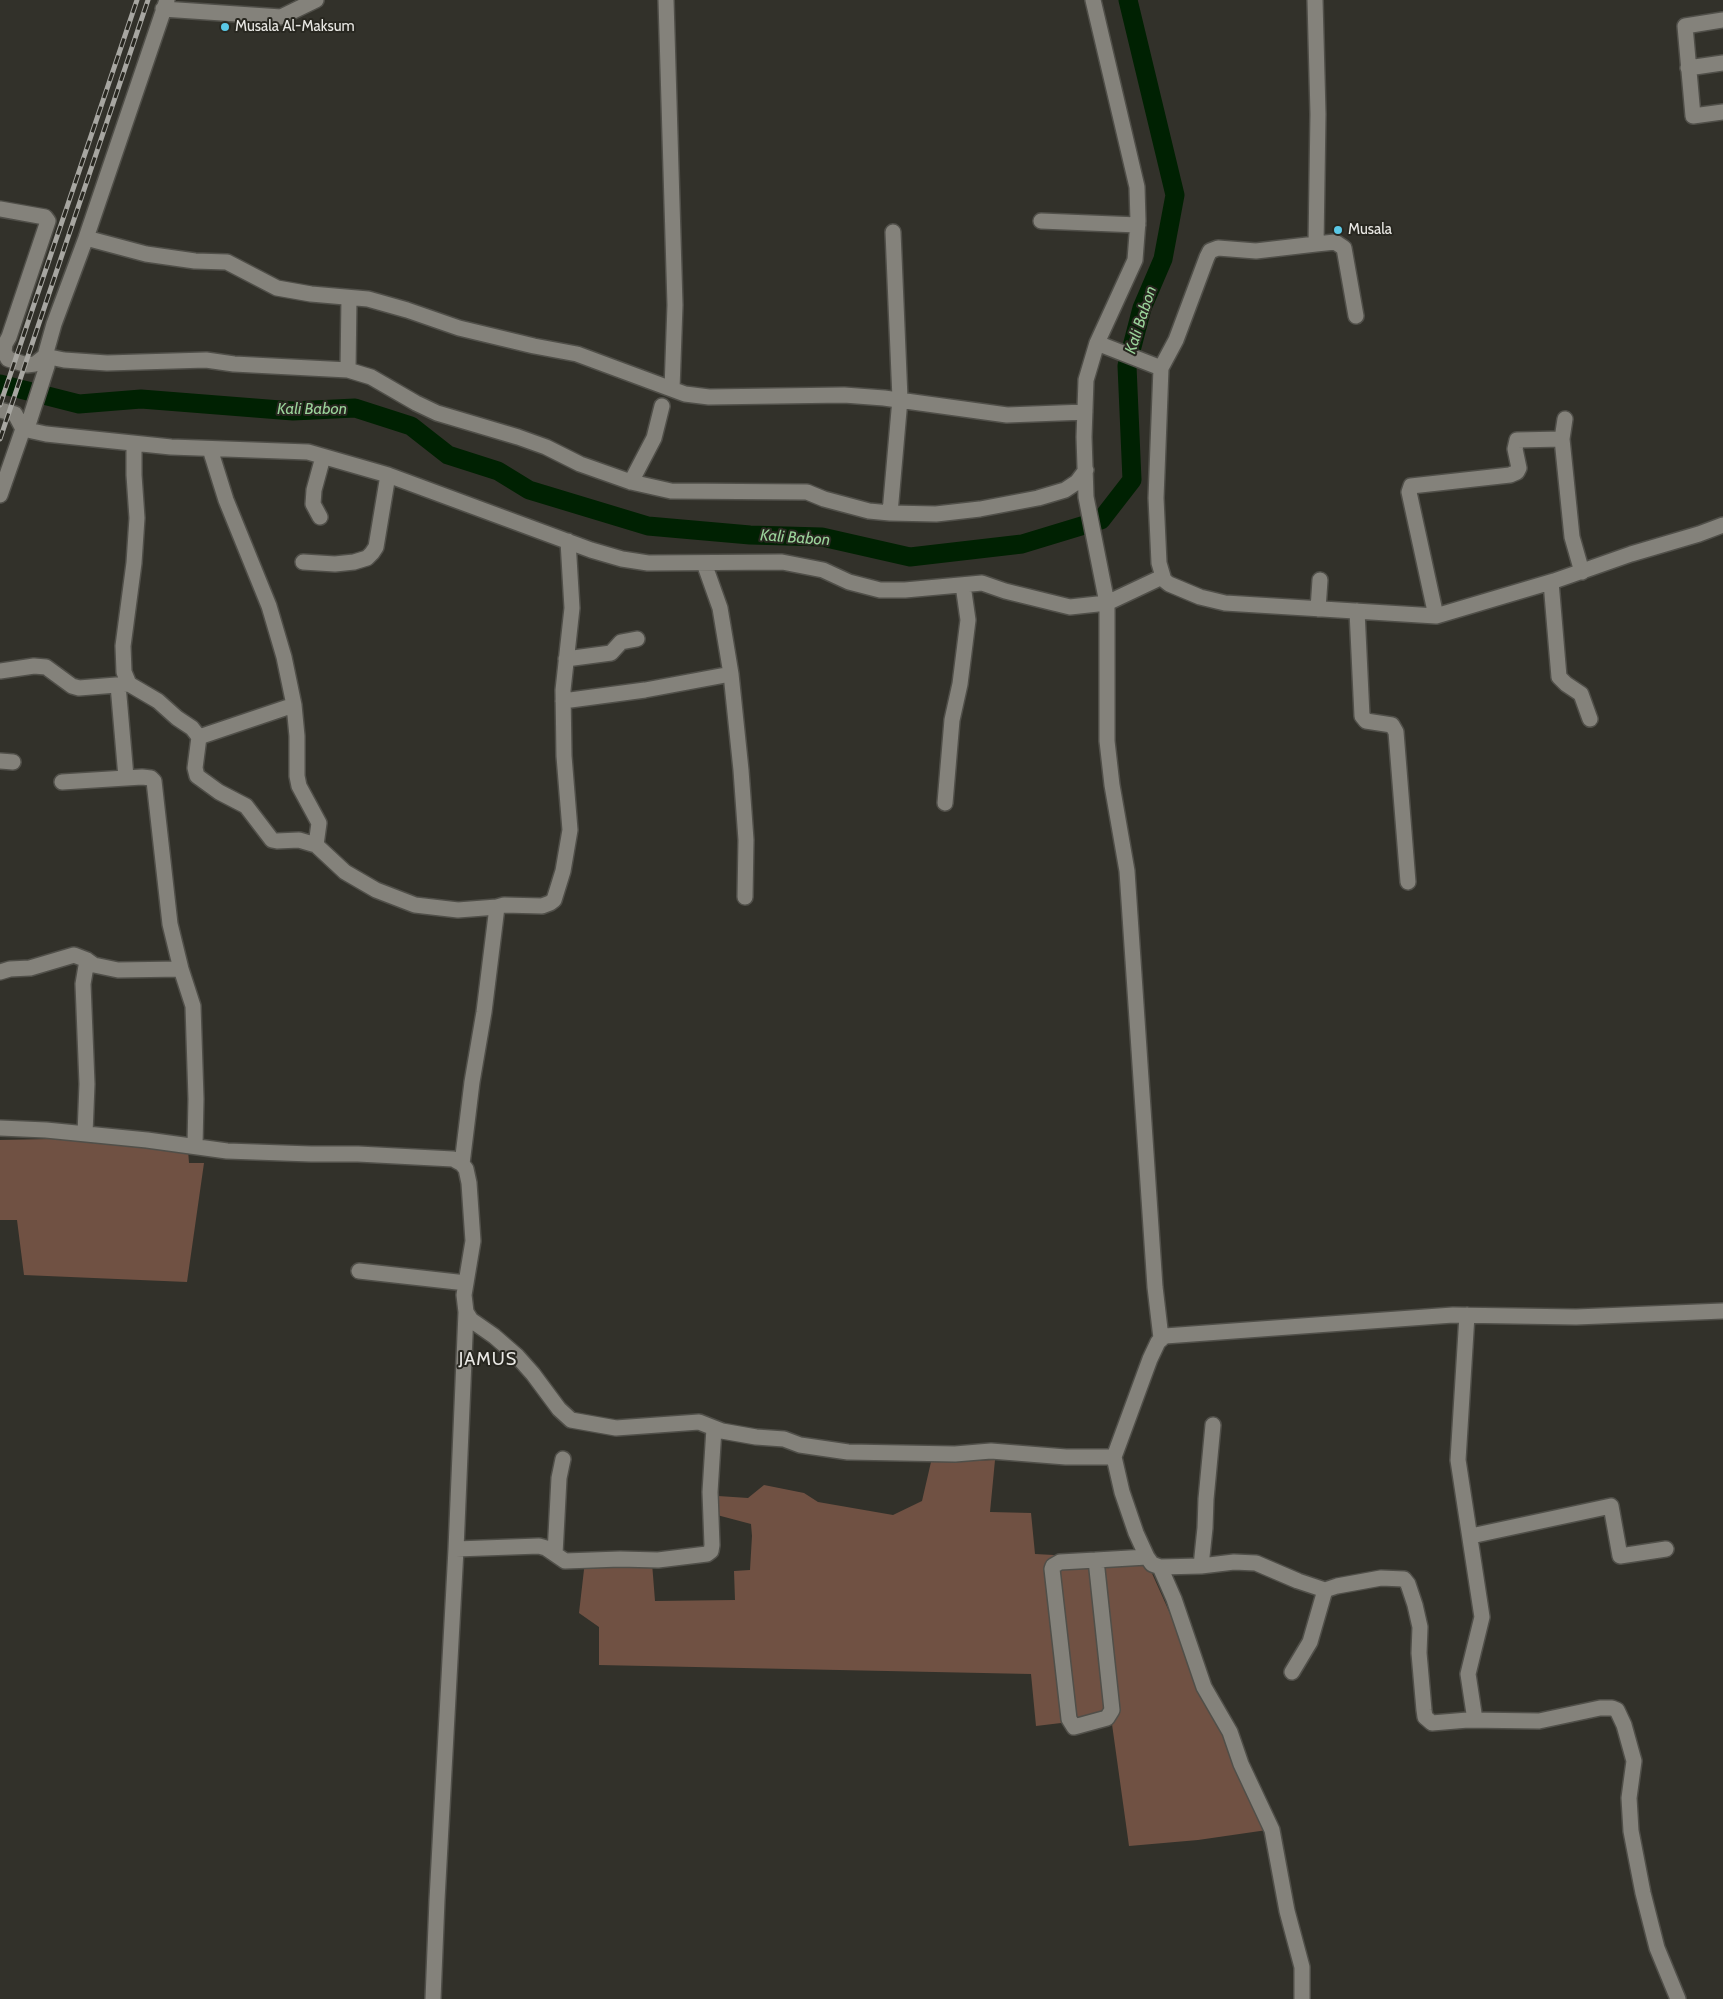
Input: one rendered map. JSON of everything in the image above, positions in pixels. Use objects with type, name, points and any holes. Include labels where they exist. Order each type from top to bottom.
[{"type":"street","points":[[0,495],[26,426],[46,361],[54,324],[86,238],[165,4],[281,17],[316,0]]},
{"type":"street","points":[[666,0],[675,305],[672,389]]},
{"type":"street","points":[[1092,0],[1137,187],[1138,225],[1135,260],[1086,380],[1084,437],[1086,497],[1107,603],[1107,741],[1112,785],[1127,871],[1155,1287],[1161,1338],[1150,1359],[1114,1457],[1122,1492],[1136,1533],[1147,1557],[1152,1564],[1160,1567],[1200,1566],[1234,1562],[1256,1563],[1324,1590],[1381,1578],[1404,1579],[1408,1584],[1420,1627],[1419,1653],[1425,1717],[1432,1723],[1475,1720],[1539,1721],[1600,1708],[1617,1710],[1627,1734],[1634,1761],[1629,1798],[1631,1831],[1643,1893],[1657,1948],[1678,1999]]},
{"type":"street","points":[[1315,0],[1318,114],[1316,244]]},
{"type":"street","points":[[1723,20],[1685,26],[1693,116],[1723,112]]},
{"type":"street","points":[[1688,68],[1723,62]]},
{"type":"street","points":[[0,209],[45,217],[48,222],[9,337],[2,344],[8,359],[27,366],[46,361],[64,360],[107,363],[206,360],[234,364],[348,370],[371,377],[437,413],[518,437],[580,464],[631,482],[670,491],[807,492],[824,499],[868,511],[890,514],[936,514],[980,509],[1038,498],[1065,490],[1077,482],[1086,470]]},
{"type":"street","points":[[1041,221],[1138,225]]},
{"type":"street","points":[[890,514],[900,400],[893,232]]},
{"type":"street","points":[[86,238],[146,254],[227,262],[277,288],[311,294],[368,300],[407,310],[459,328],[577,354],[685,394],[709,397],[844,395],[900,400],[1007,415],[1085,412]]},
{"type":"street","points":[[1356,316],[1344,248],[1335,242],[1256,251],[1218,248],[1210,251],[1206,256],[1176,340],[1158,367],[1156,498],[1159,563],[1162,578],[1170,584],[1200,597],[1225,603],[1436,616],[1551,582],[1723,525]]},
{"type":"street","points":[[348,370],[349,298]]},
{"type":"street","points":[[1101,345],[1158,367]]},
{"type":"street","points":[[631,482],[654,438],[662,406]]},
{"type":"street","points":[[0,410],[16,414],[26,426],[46,434],[134,444],[210,449],[308,452],[388,475],[622,559],[648,563],[782,562],[823,570],[849,582],[880,590],[905,590],[982,583],[1005,591],[1070,607],[1107,603],[1162,578]]},
{"type":"street","points":[[1565,419],[1562,439],[1572,537],[1582,572]]},
{"type":"street","points":[[1436,616],[1409,492],[1410,488],[1414,485],[1510,475],[1517,472],[1519,468],[1515,449],[1517,440],[1562,439]]},
{"type":"street","points":[[126,777],[123,646],[134,563],[137,518],[134,444]]},
{"type":"street","points":[[210,449],[226,500],[269,606],[284,657],[294,705],[297,736],[297,776],[299,786],[319,823],[316,845]]},
{"type":"street","points":[[320,517],[314,504],[314,497],[323,457]]},
{"type":"street","points":[[303,562],[335,564],[354,562],[367,558],[372,553],[376,546],[388,475]]},
{"type":"street","points":[[0,671],[34,666],[46,667],[72,686],[80,688],[124,685],[158,701],[192,728],[199,737],[195,768],[202,780],[219,792],[246,806],[272,840],[299,840],[316,845],[345,872],[376,890],[415,905],[458,910],[504,905],[542,906],[554,900],[563,871],[570,830],[564,756],[563,701],[572,608],[568,541]]},
{"type":"street","points":[[704,563],[720,608],[731,674],[742,779],[746,840],[746,897]]},
{"type":"street","points":[[1318,609],[1320,580]]},
{"type":"street","points":[[1551,582],[1559,676],[1562,681],[1580,692],[1590,719]]},
{"type":"street","points":[[945,803],[952,720],[960,684],[968,620],[963,584]]},
{"type":"street","points":[[1357,611],[1362,716],[1366,721],[1392,725],[1396,732],[1408,882]]},
{"type":"street","points":[[566,659],[611,653],[621,642],[637,640]]},
{"type":"street","points":[[563,701],[645,690],[731,674]]},
{"type":"street","points":[[199,737],[294,705]]},
{"type":"street","points":[[62,782],[126,777],[147,777],[152,778],[154,782],[170,924],[181,969],[193,1006],[196,1089],[195,1145]]},
{"type":"street","points":[[462,1164],[497,907]]},
{"type":"street","points":[[0,972],[10,969],[30,968],[74,955],[94,965],[118,970],[181,969]]},
{"type":"street","points":[[85,1134],[87,1084],[83,984],[87,960]]},
{"type":"street","points":[[0,1128],[195,1145],[227,1151],[417,1156],[453,1160],[462,1164],[468,1174],[473,1241],[464,1295],[466,1312],[456,1549],[433,1999]]},
{"type":"street","points":[[359,1270],[466,1283]]},
{"type":"street","points":[[1161,1338],[1165,1336],[1467,1315],[1593,1317],[1723,1311]]},
{"type":"street","points":[[466,1312],[471,1320],[494,1336],[517,1356],[559,1409],[571,1420],[616,1428],[699,1422],[714,1428],[756,1437],[784,1438],[800,1445],[848,1452],[955,1454],[991,1451],[1066,1457],[1114,1457]]},
{"type":"street","points":[[1467,1315],[1458,1460],[1482,1617],[1468,1674],[1475,1720]]},
{"type":"street","points":[[1200,1566],[1213,1425]]},
{"type":"street","points":[[456,1549],[528,1545],[546,1548],[565,1561],[658,1560],[707,1554],[710,1552],[712,1545],[710,1492],[714,1428]]},
{"type":"street","points":[[555,1554],[558,1495],[563,1459]]},
{"type":"street","points":[[1471,1536],[1611,1506],[1620,1556],[1666,1549]]},
{"type":"street","points":[[1096,1560],[1112,1710],[1107,1718],[1074,1726],[1069,1719],[1053,1566],[1060,1562],[1147,1557]]},
{"type":"street","points":[[1160,1567],[1174,1599],[1204,1687],[1230,1732],[1240,1764],[1272,1830],[1287,1911],[1302,1967],[1302,1999]]},
{"type":"street","points":[[1292,1672],[1310,1642],[1324,1590]]},
{"type":"shaded area","points":[[52,1139],[188,1150],[189,1163],[204,1163],[187,1282],[24,1275],[17,1220],[0,1220],[0,1140]]},
{"type":"shaded area","points":[[995,1460],[990,1512],[1031,1513],[1035,1554],[1146,1560],[1267,1830],[1198,1840],[1129,1846],[1111,1717],[1036,1726],[1031,1674],[599,1665],[599,1627],[579,1613],[585,1561],[652,1563],[655,1601],[735,1600],[734,1571],[750,1570],[751,1524],[717,1515],[718,1496],[748,1498],[764,1485],[804,1493],[818,1502],[893,1515],[922,1501],[931,1462]]},
{"type":"waterway","name":"Kali Babon","points":[[0,384],[79,404],[141,399],[293,411],[355,408],[411,426],[448,455],[498,471],[529,490],[648,526],[750,535],[822,537],[910,557],[1022,544],[1101,520],[1132,480],[1127,366],[1142,308],[1163,259],[1175,195],[1128,0]]},
{"type":"railway","points":[[0,405],[137,0]]},
{"type":"railway","points":[[0,439],[148,0]]},
{"type":"place","name":"Musala Al-Maksum","points":[[225,27]]},
{"type":"place","name":"Musala","points":[[1338,230]]},
{"type":"district","name":"JAMUS","points":[[488,1360]]}]
